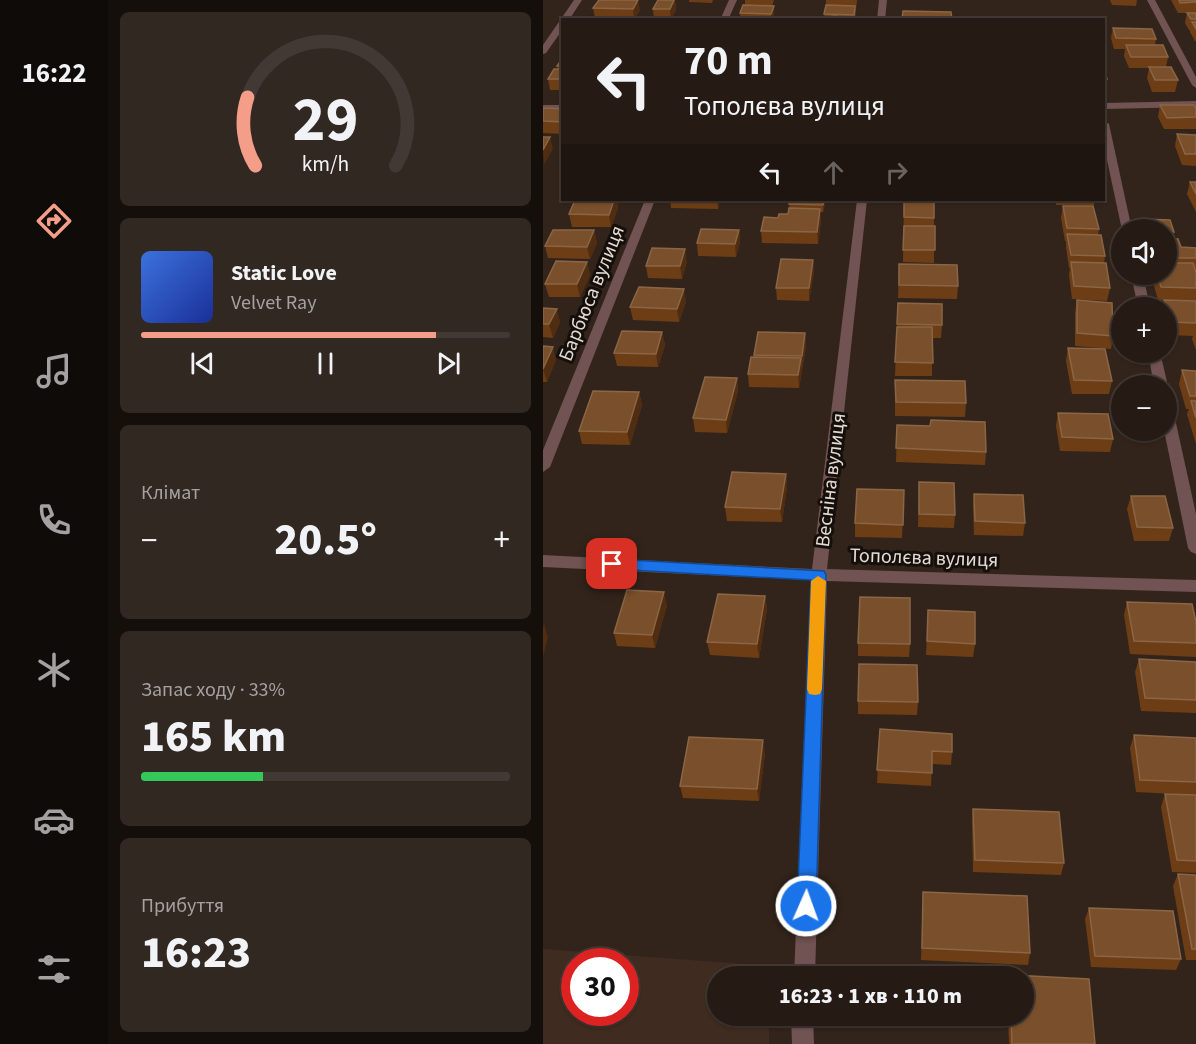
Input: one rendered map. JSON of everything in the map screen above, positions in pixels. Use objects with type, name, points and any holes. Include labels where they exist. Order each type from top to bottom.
[{"type":"street","points":[[566,18],[578,0]]},
{"type":"street","points":[[725,18],[733,0]]},
{"type":"street","points":[[881,18],[883,0]]},
{"type":"street","points":[[1151,0],[1196,85]]},
{"type":"street","points":[[543,51],[561,25]]},
{"type":"street","points":[[1105,106],[1196,104]]},
{"type":"street","points":[[543,108],[561,108]]},
{"type":"street","points":[[1105,129],[1125,219]]},
{"type":"street","name":"Барбюса вулиця","points":[[543,467],[649,201]]},
{"type":"street","name":"Весніна вулиця","points":[[804,966],[819,575],[862,201]]},
{"type":"street","points":[[1173,441],[1196,548]]},
{"type":"street","name":"Тополєва вулиця","points":[[543,561],[819,575],[1196,586]]},
{"type":"street","points":[[802,1026],[802,1042]]},
{"type":"shaded area","points":[[543,949],[561,950],[561,1026],[639,1026],[639,956],[769,966],[707,966],[707,1026],[769,1026],[769,1044],[543,1044]]},
{"type":"building","points":[[599,0],[638,0],[633,9],[593,8]]},
{"type":"building","points":[[658,0],[674,0],[670,9],[653,9]]},
{"type":"building","points":[[1179,0],[1196,0],[1196,2],[1180,3]]},
{"type":"building","points":[[743,5],[774,6],[771,14],[740,13]]},
{"type":"building","points":[[826,5],[855,6],[854,15],[824,14]]},
{"type":"building","points":[[903,11],[951,12],[952,18],[902,18]]},
{"type":"building","points":[[1187,13],[1196,13],[1196,19],[1191,19]]},
{"type":"building","points":[[1113,28],[1152,29],[1156,39],[1116,38]]},
{"type":"building","points":[[1126,45],[1163,45],[1168,57],[1131,57]]},
{"type":"building","points":[[1149,67],[1171,67],[1178,80],[1155,80]]},
{"type":"building","points":[[554,69],[561,69],[561,79],[548,79]]},
{"type":"building","points":[[1160,105],[1194,105],[1196,117],[1167,118]]},
{"type":"building","points":[[543,108],[561,109],[561,122],[543,121]]},
{"type":"building","points":[[1177,134],[1196,135],[1196,154],[1185,154]]},
{"type":"building","points":[[543,137],[550,137],[543,150]]},
{"type":"building","points":[[1190,182],[1196,182],[1196,194]]},
{"type":"building","points":[[575,201],[614,201],[609,215],[569,214]]},
{"type":"building","points":[[790,201],[824,201],[823,205],[789,204]]},
{"type":"building","points":[[904,201],[934,201],[934,218],[904,217]]},
{"type":"building","points":[[1063,206],[1093,206],[1099,229],[1067,228]]},
{"type":"building","points":[[789,208],[820,209],[817,232],[761,231],[764,217],[778,218],[779,214],[788,214]]},
{"type":"building","points":[[904,226],[935,226],[935,250],[903,250]]},
{"type":"building","points":[[701,229],[739,230],[735,244],[697,243]]},
{"type":"building","points":[[553,230],[594,230],[587,247],[545,246]]},
{"type":"building","points":[[1067,234],[1101,235],[1105,256],[1071,255]]},
{"type":"building","points":[[1177,239],[1181,247],[1196,248],[1196,258],[1177,258]]},
{"type":"building","points":[[652,248],[685,249],[680,266],[646,266]]},
{"type":"building","points":[[781,259],[813,260],[809,288],[776,288]]},
{"type":"building","points":[[556,261],[587,262],[577,284],[545,284]]},
{"type":"building","points":[[1071,262],[1106,263],[1110,288],[1074,286]]},
{"type":"building","points":[[1177,263],[1193,263],[1196,272],[1196,288],[1161,287],[1160,285],[1177,285]]},
{"type":"building","points":[[899,264],[957,265],[958,286],[899,285]]},
{"type":"building","points":[[639,287],[684,289],[677,309],[630,307]]},
{"type":"building","points":[[1077,300],[1111,303],[1111,336],[1077,333]]},
{"type":"building","points":[[1177,300],[1196,301],[1196,323],[1177,322]]},
{"type":"building","points":[[898,303],[942,304],[942,325],[897,324]]},
{"type":"building","points":[[543,308],[557,309],[549,324],[543,324]]},
{"type":"building","points":[[897,327],[932,327],[933,363],[895,362]]},
{"type":"building","points":[[622,331],[662,332],[656,354],[614,353]]},
{"type":"building","points":[[758,332],[805,333],[802,356],[754,355]]},
{"type":"building","points":[[543,346],[553,347],[543,369]]},
{"type":"building","points":[[1068,348],[1105,349],[1111,381],[1074,380]]},
{"type":"building","points":[[751,357],[801,358],[798,375],[748,374]]},
{"type":"building","points":[[1182,370],[1196,371],[1196,396],[1190,396]]},
{"type":"building","points":[[705,377],[737,378],[726,420],[693,418]]},
{"type":"building","points":[[895,380],[965,381],[966,403],[896,402]]},
{"type":"building","points":[[593,391],[639,392],[627,432],[579,431]]},
{"type":"building","points":[[1191,401],[1196,401],[1196,418]]},
{"type":"building","points":[[1058,413],[1108,414],[1111,439],[1062,437]]},
{"type":"building","points":[[931,420],[985,422],[986,452],[896,448],[897,425],[930,426]]},
{"type":"building","points":[[732,472],[786,474],[780,509],[725,507]]},
{"type":"building","points":[[919,482],[954,483],[955,515],[919,514]]},
{"type":"building","points":[[857,489],[904,490],[903,525],[855,523]]},
{"type":"building","points":[[974,494],[1023,495],[1025,523],[975,521]]},
{"type":"building","points":[[1131,496],[1165,496],[1173,528],[1137,527]]},
{"type":"building","points":[[627,590],[664,592],[652,635],[614,633]]},
{"type":"building","points":[[718,594],[765,596],[757,644],[707,642]]},
{"type":"building","points":[[860,597],[910,598],[910,644],[858,643]]},
{"type":"building","points":[[1127,602],[1192,604],[1196,622],[1196,643],[1134,641]]},
{"type":"building","points":[[928,610],[975,612],[975,644],[927,641]]},
{"type":"building","points":[[1139,659],[1196,662],[1196,700],[1145,698]]},
{"type":"building","points":[[859,664],[917,665],[918,702],[858,701]]},
{"type":"building","points":[[880,729],[952,734],[952,752],[932,751],[932,773],[877,770]]},
{"type":"building","points":[[1134,735],[1196,738],[1196,782],[1140,780]]},
{"type":"building","points":[[689,737],[763,740],[757,789],[680,786]]},
{"type":"building","points":[[1165,794],[1196,795],[1196,861],[1177,860]]},
{"type":"building","points":[[973,809],[1059,812],[1064,863],[975,860]]},
{"type":"building","points":[[1178,874],[1196,875],[1196,949],[1192,949]]},
{"type":"building","points":[[923,892],[1027,896],[1030,953],[922,948]]},
{"type":"building","points":[[1089,908],[1173,911],[1181,959],[1095,956]]},
{"type":"building","points":[[1034,976],[1089,979],[1095,1044],[1012,1044],[1011,1026],[1034,1026]]},
{"type":"slow traffic","points":[[815,689],[818,581]]},
{"type":"route","points":[[612,564],[819,575],[806,906]]}]
